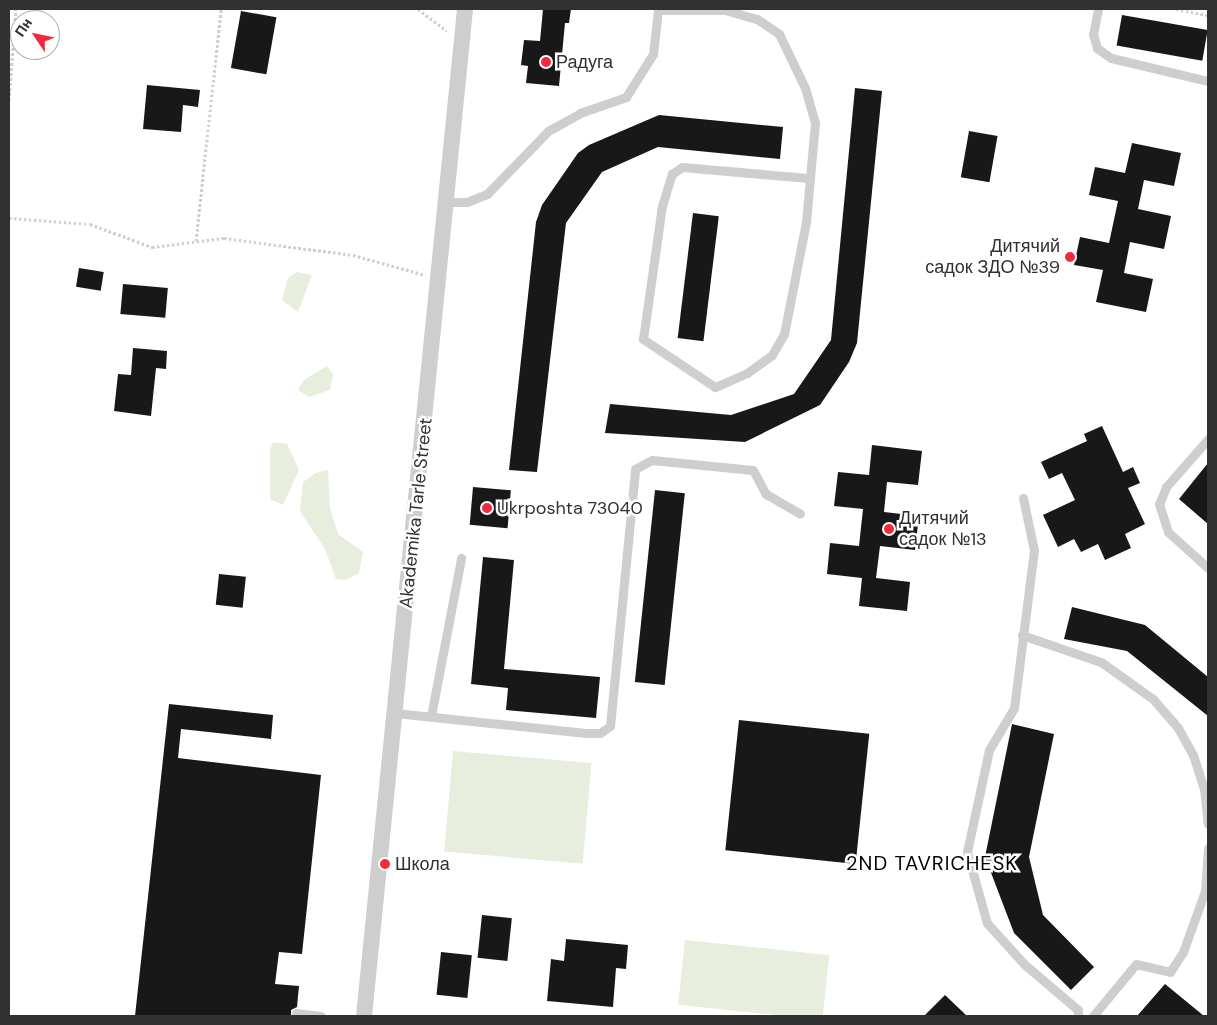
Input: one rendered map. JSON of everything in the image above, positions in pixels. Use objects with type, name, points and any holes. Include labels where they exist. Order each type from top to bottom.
[{"type":"street","name":"Akademika Tarle Street","points":[[364,1016],[448,202],[466,9]]},
{"type":"lane","points":[[1098,9],[1093,34],[1097,48],[1110,58],[1208,81]]},
{"type":"lane","points":[[448,202],[467,202],[487,194],[548,131],[580,113],[626,97],[653,54],[658,10],[725,10],[757,19],[779,34],[805,88],[814,123],[806,222],[784,334],[772,356],[747,373],[715,387],[643,339],[660,214],[672,174],[682,167],[809,178]]},
{"type":"lane","points":[[1208,439],[1166,487],[1159,504],[1168,532],[1208,568]]},
{"type":"lane","points":[[395,713],[586,733],[600,733],[610,726],[636,469],[652,460],[753,470],[766,494],[800,514]]},
{"type":"lane","points":[[1023,498],[1034,550],[1014,708],[989,750],[967,852],[987,923],[1024,964],[1078,1010],[1078,1016]]},
{"type":"lane","points":[[431,716],[461,558]]},
{"type":"lane","points":[[1022,635],[1102,662],[1152,699],[1178,728],[1193,755],[1204,788],[1208,824]]},
{"type":"lane","points":[[1093,1016],[1136,964],[1170,972],[1183,952],[1205,891],[1208,848]]},
{"type":"lane","points":[[296,1013],[321,1016]]},
{"type":"path","points":[[9,100],[16,9]]},
{"type":"path","points":[[196,242],[221,9]]},
{"type":"path","points":[[418,9],[462,42]]},
{"type":"path","points":[[1176,9],[1208,15]]},
{"type":"path","points":[[9,218],[90,224],[152,247],[224,238],[353,255],[440,278]]},
{"type":"green space","points":[[297,272],[312,275],[298,312],[282,300],[288,278]]},
{"type":"green space","points":[[327,366],[333,374],[330,390],[309,397],[298,390],[304,380]]},
{"type":"green space","points":[[273,442],[287,444],[299,470],[283,505],[270,499],[270,450]]},
{"type":"green space","points":[[328,470],[330,508],[338,534],[363,552],[359,573],[346,580],[336,579],[325,549],[300,511],[303,482],[316,473]]},
{"type":"green space","points":[[453,751],[591,763],[583,864],[444,852]]},
{"type":"green space","points":[[685,940],[829,955],[823,1016],[786,1016],[678,1005]]},
{"type":"building","points":[[543,9],[571,9],[569,23],[565,23],[559,86],[526,83],[528,66],[521,65],[524,40],[540,41]]},
{"type":"building","points":[[241,11],[276,17],[266,74],[231,68]]},
{"type":"building","points":[[1122,15],[1208,30],[1202,61],[1117,46]]},
{"type":"building","points":[[147,85],[200,90],[198,107],[183,105],[181,132],[143,129]]},
{"type":"building","points":[[855,88],[882,91],[857,343],[849,362],[820,405],[745,442],[605,433],[610,404],[731,415],[794,394],[831,340]]},
{"type":"building","points":[[659,115],[783,127],[780,159],[658,147],[602,172],[566,223],[537,472],[509,470],[536,222],[542,205],[578,153],[589,145]]},
{"type":"building","points":[[969,131],[998,136],[989,182],[961,177]]},
{"type":"building","points":[[1132,143],[1181,153],[1174,186],[1144,180],[1138,209],[1171,216],[1164,249],[1130,242],[1124,273],[1153,279],[1146,312],[1096,302],[1103,270],[1074,265],[1080,237],[1109,243],[1118,201],[1089,195],[1095,167],[1125,173]]},
{"type":"building","points":[[693,213],[719,216],[703,341],[678,338]]},
{"type":"building","points":[[79,268],[104,272],[101,291],[76,287]]},
{"type":"building","points":[[123,284],[168,288],[165,318],[120,314]]},
{"type":"building","points":[[133,348],[167,351],[166,369],[156,368],[151,416],[114,411],[118,374],[131,375]]},
{"type":"building","points":[[1102,426],[1123,472],[1133,467],[1140,483],[1128,488],[1145,524],[1125,534],[1131,548],[1105,560],[1098,544],[1081,552],[1074,539],[1058,547],[1043,515],[1075,500],[1062,473],[1049,479],[1041,462],[1087,441],[1084,434]]},
{"type":"building","name":"Дитячий садок №13","points":[[872,445],[922,451],[918,485],[887,482],[884,512],[919,516],[915,550],[880,546],[876,578],[910,582],[907,611],[859,606],[862,578],[827,574],[830,543],[859,546],[863,509],[834,506],[838,472],[869,475]]},
{"type":"building","points":[[1208,463],[1208,524],[1179,499]]},
{"type":"building","points":[[473,487],[511,490],[508,528],[470,525]]},
{"type":"building","points":[[655,490],[685,493],[665,685],[635,682]]},
{"type":"building","points":[[483,557],[514,560],[504,669],[600,677],[596,718],[506,710],[508,688],[471,684]]},
{"type":"building","points":[[219,574],[246,577],[243,608],[216,605]]},
{"type":"building","points":[[1072,607],[1145,625],[1208,677],[1208,716],[1127,651],[1064,639]]},
{"type":"building","points":[[169,704],[273,715],[271,739],[181,729],[178,758],[321,775],[302,954],[279,952],[275,984],[299,986],[297,1007],[291,1010],[291,1016],[135,1016]]},
{"type":"building","points":[[739,720],[869,734],[856,864],[725,850]]},
{"type":"building","points":[[1012,724],[1054,734],[1029,857],[1043,915],[1094,967],[1071,990],[1014,933],[985,857]]},
{"type":"building","points":[[482,915],[512,918],[507,961],[478,958]]},
{"type":"building","points":[[566,939],[628,945],[626,969],[616,968],[613,1007],[547,1001],[551,959],[564,961]]},
{"type":"building","points":[[441,952],[472,955],[467,998],[437,995]]},
{"type":"building","points":[[1165,984],[1204,1016],[1137,1016]]},
{"type":"building","points":[[945,995],[967,1016],[924,1016]]},
{"type":"place","name":"Радуга","points":[[546,62]]},
{"type":"place","name":"Дитячий садок ЗДО №39","points":[[1070,257]]},
{"type":"place","name":"Ukrposhta 73040","points":[[487,508]]},
{"type":"place","name":"Дитячий садок №13","points":[[889,529]]},
{"type":"place","name":"Школа","points":[[385,864]]},
{"type":"district","name":"2ND TAVRICHESK","points":[[932,863]]}]
